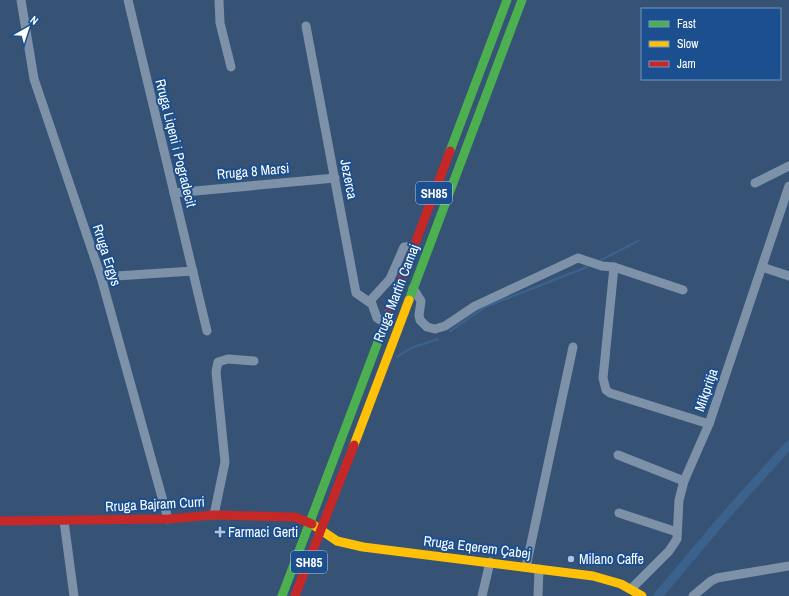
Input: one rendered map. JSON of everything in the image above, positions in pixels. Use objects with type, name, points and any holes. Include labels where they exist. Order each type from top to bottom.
[{"type":"main road","name":"Rruga Martin Camaj","points":[[282,596],[507,0]]},
{"type":"main road","name":"Rruga Martin Camaj","points":[[295,596],[321,532],[522,0]]},
{"type":"main road","name":"Rruga Bajram Curri","points":[[0,521],[168,519],[214,515],[294,517],[302,519],[309,524]]},
{"type":"main road","name":"Rruga Eqerem Çabej","points":[[309,524],[337,541],[363,547],[593,576],[608,579],[631,589],[641,596]]},
{"type":"street","name":"Rruga Ergys","points":[[21,0],[34,79],[101,277],[168,519]]},
{"type":"street","name":"Rruga Liqeni i Pogradecit","points":[[128,0],[207,331]]},
{"type":"street","points":[[219,0],[220,23],[231,67]]},
{"type":"street","name":"Jezerca","points":[[306,26],[356,293],[374,306],[377,318],[385,324]]},
{"type":"street","points":[[755,183],[789,166]]},
{"type":"street","name":"Rruga 8 Marsi","points":[[174,193],[334,178]]},
{"type":"street","name":"Mikpritja","points":[[631,589],[674,545],[677,532],[679,500],[684,481],[709,424],[789,186]]},
{"type":"street","points":[[369,302],[390,279],[404,247],[415,246]]},
{"type":"street","points":[[413,288],[421,301],[419,315],[420,320],[427,327],[435,329],[445,326],[475,306],[572,259],[578,258],[602,266],[614,267],[683,290]]},
{"type":"street","points":[[614,267],[603,378],[606,390],[610,393],[709,424]]},
{"type":"street","points":[[762,267],[789,276]]},
{"type":"street","points":[[101,277],[193,271]]},
{"type":"street","points":[[526,567],[574,347]]},
{"type":"street","points":[[214,515],[225,462],[216,372],[218,362],[228,359],[254,361]]},
{"type":"street","points":[[618,455],[684,481]]},
{"type":"street","points":[[619,513],[677,532]]},
{"type":"street","points":[[64,521],[74,596]]},
{"type":"street","points":[[482,596],[490,562]]},
{"type":"street","points":[[538,596],[539,569]]},
{"type":"street","points":[[693,596],[717,578],[787,569]]},
{"type":"waterway","points":[[601,260],[638,241]]},
{"type":"waterway","points":[[450,331],[485,307],[587,267]]},
{"type":"waterway","points":[[397,357],[411,348],[438,339]]},
{"type":"waterway","points":[[658,596],[727,514],[789,445]]},
{"type":"traffic: fast","points":[[450,151],[507,0]]},
{"type":"traffic: fast","points":[[409,300],[522,0]]},
{"type":"traffic: fast","points":[[282,596],[390,310]]},
{"type":"traffic: slow","points":[[354,445],[409,300]]},
{"type":"traffic: slow","points":[[312,524],[337,541],[363,547],[593,576],[621,584],[642,596]]},
{"type":"traffic: jam","points":[[390,310],[450,151]]},
{"type":"traffic: jam","points":[[295,596],[354,445]]},
{"type":"traffic: jam","points":[[0,521],[168,519],[214,515],[295,517],[312,524]]},
{"type":"place","name":"Farmaci Gerti","points":[[220,532]]},
{"type":"place","name":"Milano Caffe","points":[[571,559]]}]
